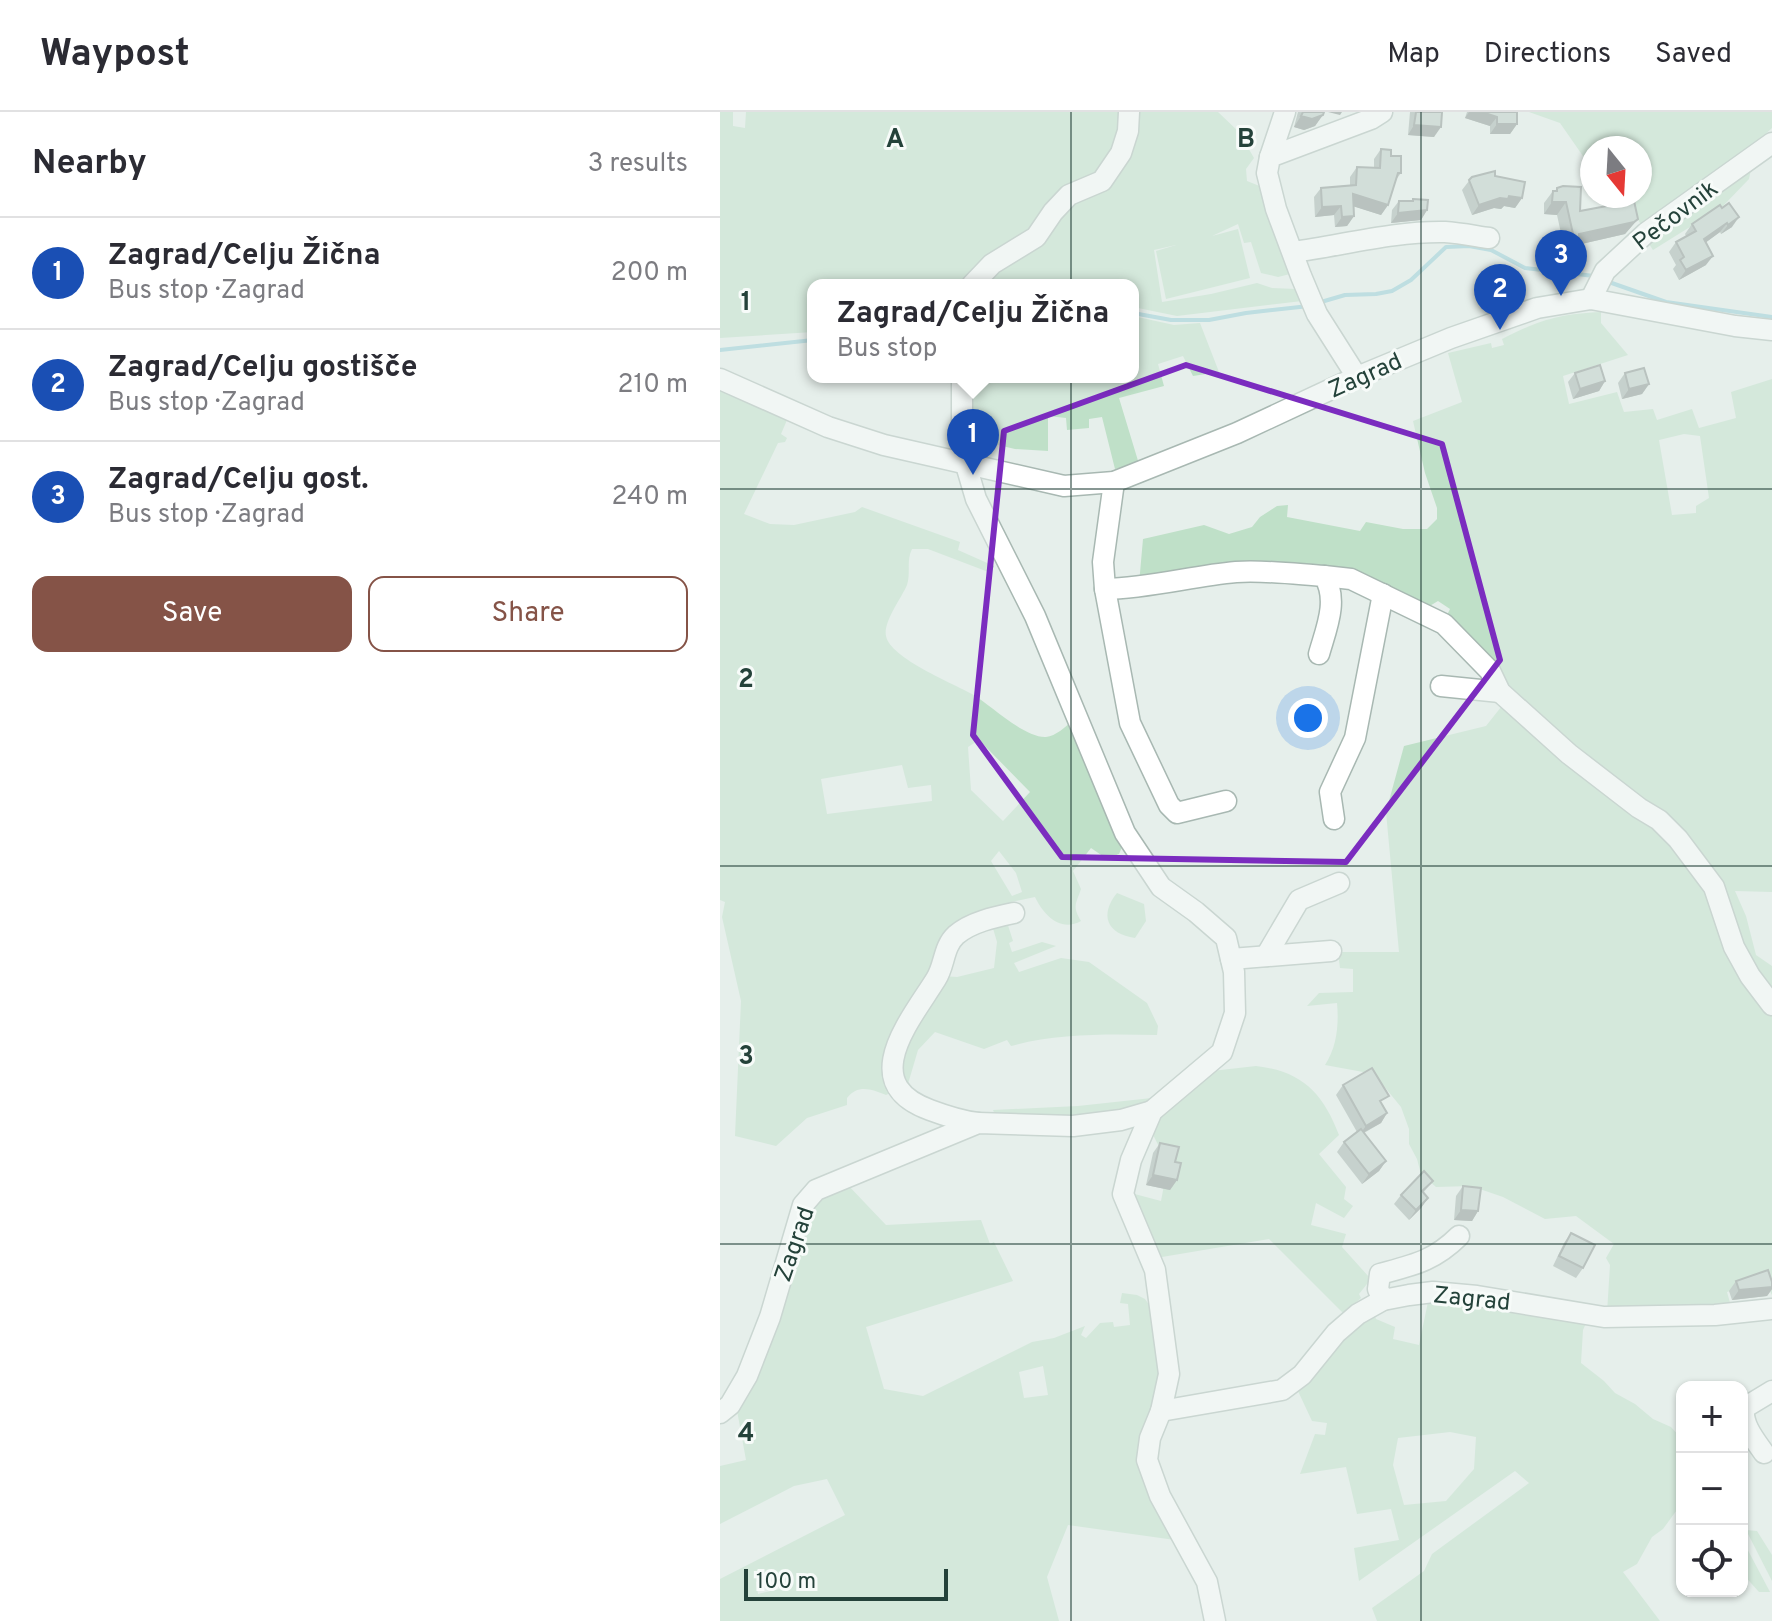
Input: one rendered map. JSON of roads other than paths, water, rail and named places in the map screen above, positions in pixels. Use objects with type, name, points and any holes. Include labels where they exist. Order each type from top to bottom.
[{"type":"street","points":[[978,279],[992,264],[1036,237],[1069,195],[1102,181],[1121,153],[1128,131],[1129,112]]},
{"type":"street","points":[[1285,112],[1267,173],[1276,209],[1313,305],[1357,377]]},
{"type":"street","points":[[1270,157],[1382,112]]},
{"type":"street","name":"Pečovnik","points":[[1598,285],[1646,233],[1772,143]]},
{"type":"street","points":[[1293,252],[1366,238],[1423,233],[1447,232],[1489,238]]},
{"type":"street","name":"Zagrad","points":[[720,379],[828,427],[884,445],[1064,486],[1114,482],[1237,433],[1357,377],[1451,338],[1598,285],[1735,326],[1772,330]]},
{"type":"street","points":[[962,383],[966,465]]},
{"type":"street","name":"Zagrad","points":[[966,465],[976,499],[1035,616],[1125,833],[1161,887],[1226,938],[1234,972],[1235,1013],[1222,1052],[1152,1111],[1121,1120],[1073,1126],[978,1123],[961,1121],[906,1098],[893,1080],[893,1056],[898,1041],[939,975],[947,947],[956,935],[972,926],[1014,913]]},
{"type":"street","points":[[1114,482],[1103,562],[1105,589],[1130,723],[1169,805],[1177,813],[1226,801]]},
{"type":"street","points":[[1105,589],[1137,588],[1235,572],[1324,576],[1351,579],[1444,624],[1490,671],[1500,692],[1569,754],[1659,820],[1678,839],[1714,887],[1734,947],[1750,976],[1772,1005]]},
{"type":"street","points":[[1319,654],[1332,606],[1324,576]]},
{"type":"street","points":[[1334,819],[1330,792],[1355,738],[1383,594]]},
{"type":"street","points":[[1441,686],[1500,692]]},
{"type":"street","points":[[1266,956],[1299,900],[1339,883]]},
{"type":"street","points":[[1231,959],[1331,951]]},
{"type":"street","name":"Zagrad","points":[[1152,1111],[1131,1160],[1123,1194],[1155,1270],[1169,1374],[1161,1411],[1150,1438],[1147,1460],[1151,1477],[1207,1582],[1215,1621]]},
{"type":"street","name":"Zagrad","points":[[720,1413],[730,1405],[747,1376],[770,1317],[803,1205],[816,1190],[978,1123]]},
{"type":"street","points":[[1383,1300],[1378,1289],[1380,1274],[1441,1253],[1459,1236]]},
{"type":"street","name":"Zagrad","points":[[1161,1411],[1282,1390],[1302,1375],[1336,1333],[1358,1314],[1383,1300],[1433,1292],[1477,1296],[1604,1317],[1715,1315],[1772,1309]]},
{"type":"street","points":[[1764,1453],[1750,1432],[1743,1416],[1744,1408],[1772,1391]]},
{"type":"waterway","points":[[1321,302],[1345,295],[1392,291],[1411,280],[1446,247],[1469,246],[1491,250],[1525,268],[1594,276]]},
{"type":"waterway","points":[[1606,281],[1666,302],[1772,317]]},
{"type":"waterway","points":[[1139,314],[1171,320],[1209,320],[1309,306]]},
{"type":"waterway","points":[[720,350],[807,341]]},
{"type":"place","name":"Zagrad/Celju gost.","points":[[1561,296]]},
{"type":"place","name":"Zagrad/Celju gostišče","points":[[1500,330]]},
{"type":"place","name":"Zagrad/Celju Žična","points":[[973,475]]}]
